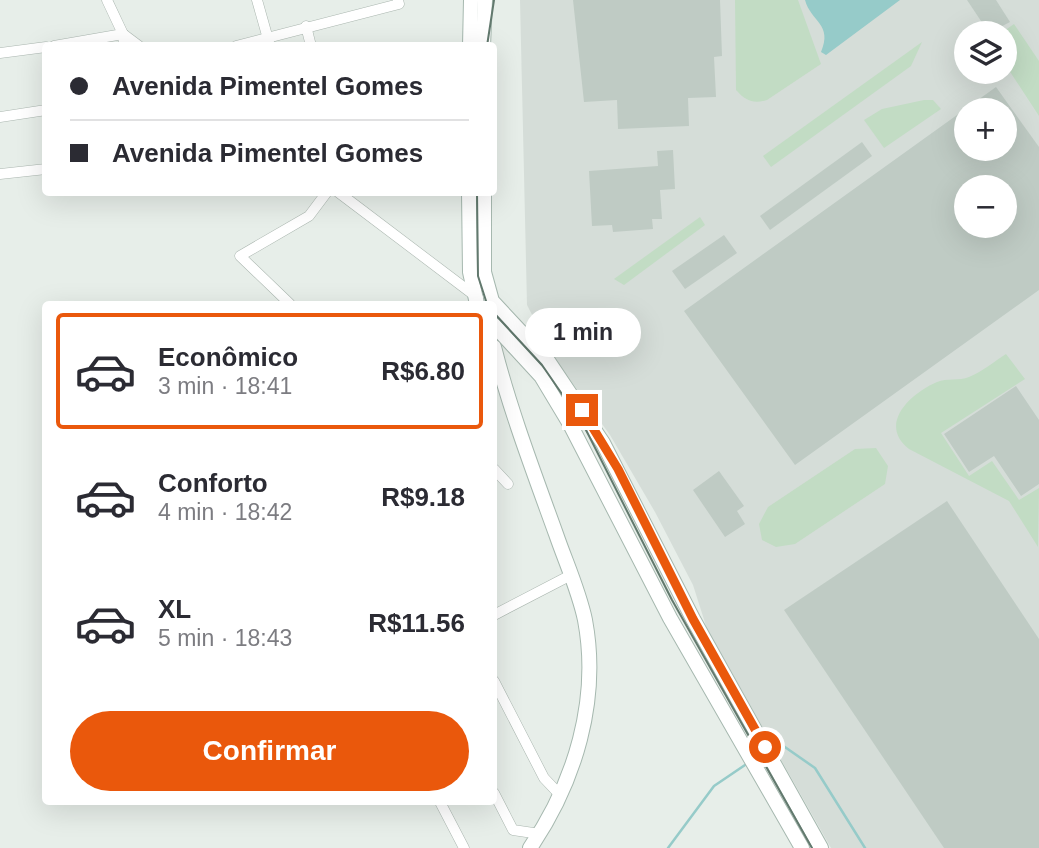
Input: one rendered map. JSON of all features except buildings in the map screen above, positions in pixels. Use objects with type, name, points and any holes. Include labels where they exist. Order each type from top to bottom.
[{"type":"main road","points":[[470,42],[471,0]]},
{"type":"main road","points":[[483,42],[485,0]]},
{"type":"main road","points":[[469,196],[470,272],[484,301]]},
{"type":"main road","points":[[484,196],[486,301]]},
{"type":"main road","points":[[497,315],[548,361],[603,443],[693,619],[821,848]]},
{"type":"main road","points":[[497,328],[541,376],[571,426],[670,618],[802,848]]},
{"type":"main road","points":[[497,356],[585,622],[588,686],[580,741],[561,796],[530,848]]},
{"type":"main road","points":[[613,506],[632,496]]},
{"type":"street","points":[[101,42],[124,40],[107,0]]},
{"type":"street","points":[[257,0],[269,41],[306,26],[399,2]]},
{"type":"street","points":[[306,26],[310,42]]},
{"type":"street","points":[[0,53],[42,48]]},
{"type":"street","points":[[0,117],[42,111]]},
{"type":"street","points":[[0,174],[42,169]]},
{"type":"street","points":[[282,301],[240,256],[309,216],[324,196]]},
{"type":"street","points":[[348,196],[481,301]]},
{"type":"street","points":[[497,472],[508,484]]},
{"type":"street","points":[[497,613],[570,575]]},
{"type":"street","points":[[497,687],[544,778],[561,796]]},
{"type":"street","points":[[497,799],[513,830],[540,834]]},
{"type":"street","points":[[442,805],[464,848]]},
{"type":"shaded area","points":[[520,0],[1039,0],[1039,848],[831,848],[707,629],[693,585],[655,512],[610,435],[555,359],[527,305]]},
{"type":"green space","points":[[735,0],[798,0],[821,64],[767,100],[750,101],[743,97],[736,90]]},
{"type":"green space","points":[[1017,28],[1039,61],[1039,116],[1017,82]]},
{"type":"green space","points":[[922,42],[911,66],[771,167],[763,156]]},
{"type":"green space","points":[[933,100],[941,109],[884,148],[864,120],[882,109]]},
{"type":"green space","points":[[700,217],[705,225],[624,285],[614,279]]},
{"type":"green space","points":[[1006,354],[1025,379],[941,433],[969,476],[992,461],[1019,500],[1039,488],[1038,547],[1009,501],[909,449],[900,440],[896,430],[901,411],[926,387],[945,380],[974,375]]},
{"type":"green space","points":[[876,448],[888,466],[885,484],[795,544],[776,547],[762,540],[759,524],[768,507],[855,449]]},
{"type":"water","points":[[805,0],[900,0],[826,55],[821,52],[824,43],[823,29]]},
{"type":"waterway","points":[[782,745],[815,768],[865,848]]},
{"type":"waterway","points":[[668,848],[714,786],[748,763]]},
{"type":"tram line","points":[[488,42],[494,0]]},
{"type":"tram line","points":[[477,196],[478,276],[486,301]]},
{"type":"tram line","points":[[497,316],[542,365],[584,426],[672,600],[812,848]]},
{"type":"route","points":[[582,410],[618,469],[693,619],[765,747]]}]
